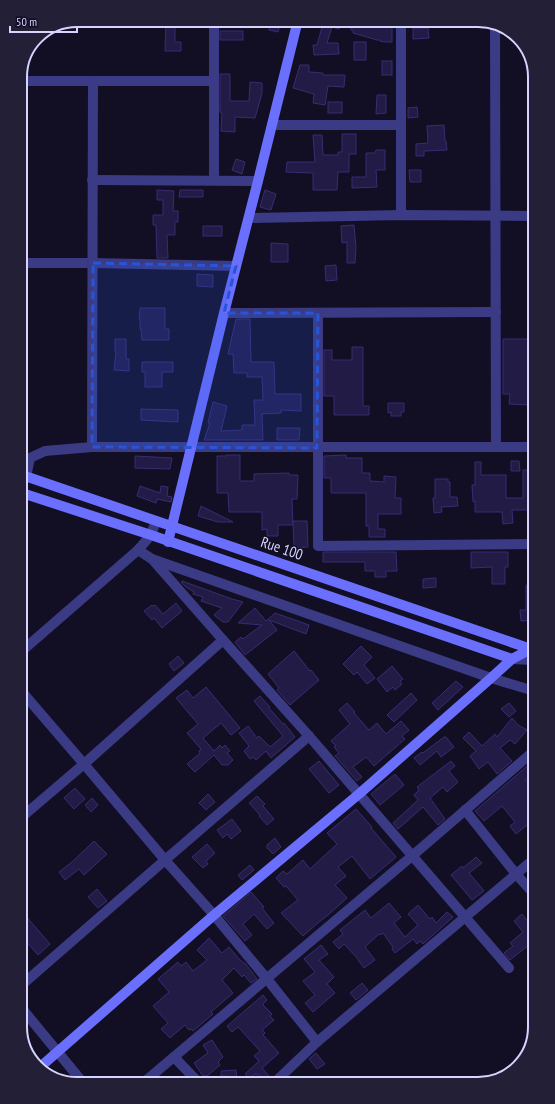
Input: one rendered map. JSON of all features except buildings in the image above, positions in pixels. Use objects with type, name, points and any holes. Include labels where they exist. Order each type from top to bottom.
[{"type":"street","points":[[214,27],[214,180]]},
{"type":"street","points":[[168,542],[296,27]]},
{"type":"street","points":[[401,27],[401,215]]},
{"type":"street","points":[[495,30],[496,447]]},
{"type":"street","points":[[27,81],[214,81]]},
{"type":"street","points":[[92,448],[93,82]]},
{"type":"street","points":[[272,125],[400,125]]},
{"type":"street","points":[[92,180],[258,181]]},
{"type":"street","points":[[249,218],[401,215],[528,216]]},
{"type":"street","points":[[27,263],[236,266]]},
{"type":"street","points":[[224,313],[496,312]]},
{"type":"street","points":[[318,313],[318,546],[528,544]]},
{"type":"street","points":[[27,467],[30,458],[46,451],[92,448],[528,447]]},
{"type":"street","name":"Rue 100","points":[[27,477],[528,647]]},
{"type":"street","points":[[27,495],[151,535],[512,659],[528,660]]},
{"type":"street","points":[[27,647],[138,550],[151,535],[156,521]]},
{"type":"street","points":[[138,550],[152,559],[491,678],[528,689]]},
{"type":"street","points":[[152,559],[309,736],[509,968]]},
{"type":"street","points":[[27,813],[84,764],[223,640]]},
{"type":"street","points":[[44,1064],[214,915],[359,794],[512,659],[528,651]]},
{"type":"street","points":[[27,698],[165,860],[214,915],[317,1042]]},
{"type":"street","points":[[27,980],[309,736]]},
{"type":"street","points":[[150,1077],[528,756]]},
{"type":"street","points":[[465,810],[528,887]]},
{"type":"street","points":[[280,1077],[317,1042],[528,864]]},
{"type":"street","points":[[27,1015],[78,1077]]},
{"type":"street","points":[[174,1057],[193,1077]]},
{"type":"highlighted area","points":[[93,263],[236,266],[224,313],[318,313],[317,448],[92,447]]}]
